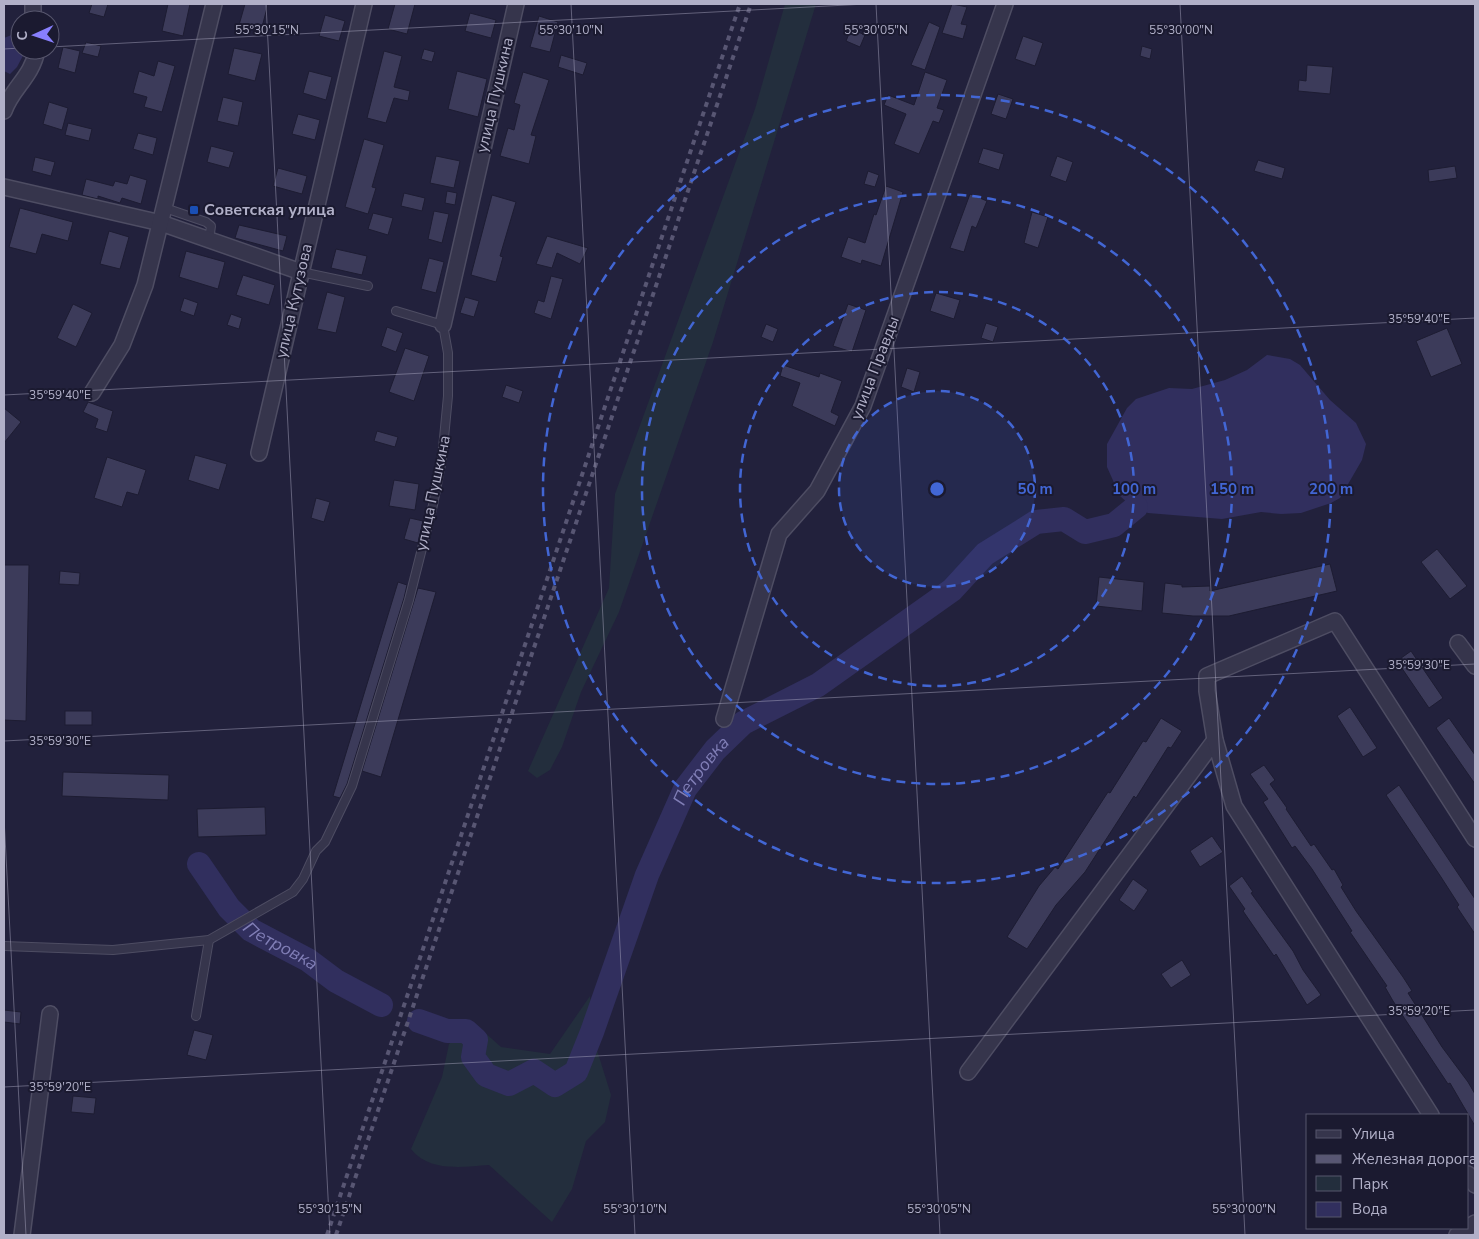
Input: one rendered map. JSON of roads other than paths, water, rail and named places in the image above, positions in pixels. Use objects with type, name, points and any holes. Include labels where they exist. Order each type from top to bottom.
[{"type":"street","points":[[92,393],[122,345],[145,285],[214,4]]},
{"type":"street","name":"улица Кутузова","points":[[259,453],[364,4]]},
{"type":"street","name":"улица Правды","points":[[724,719],[779,534],[817,491],[863,406],[1005,4]]},
{"type":"street","name":"улица Пушкина","points":[[443,325],[510,5]]},
{"type":"street","points":[[4,111],[7,103],[30,72],[34,60]]},
{"type":"street","points":[[4,187],[163,216],[209,240],[301,272]]},
{"type":"street","points":[[1430,1114],[1234,806],[1215,740],[1207,691],[1207,676],[1336,621],[1475,838]]},
{"type":"street","points":[[1458,643],[1475,666]]},
{"type":"street","points":[[968,1072],[1215,740]]},
{"type":"street","points":[[22,1235],[50,1014]]},
{"type":"lane","points":[[301,272],[368,286]]},
{"type":"lane","points":[[396,311],[443,325]]},
{"type":"lane","name":"улица Пушкина","points":[[209,940],[293,892],[303,879],[316,851],[325,842],[352,786],[409,600],[433,505],[442,459],[448,396],[448,353],[443,325]]},
{"type":"lane","points":[[4,946],[113,950],[209,940],[196,1016]]},
{"type":"water","points":[[10,36],[10,60],[21,60],[10,74],[4,71],[4,38]]},
{"type":"water","points":[[1267,355],[1290,359],[1300,365],[1330,400],[1356,423],[1366,444],[1362,460],[1340,498],[1301,513],[1261,512],[1222,519],[1148,513],[1129,504],[1120,496],[1107,467],[1107,444],[1127,408],[1136,399],[1169,388],[1192,389],[1225,380],[1247,370]]},
{"type":"waterway","name":"Петровка","points":[[419,1021],[447,1031],[466,1031],[476,1040],[473,1057],[486,1075],[509,1084],[534,1071],[555,1085],[576,1072],[647,875],[685,789],[715,750],[743,723],[818,685],[952,590],[985,554],[1036,522],[1064,519],[1085,532],[1114,525],[1136,507]]},
{"type":"waterway","name":"Петровка","points":[[199,864],[229,908],[251,930],[308,960],[336,981],[381,1005]]},
{"type":"railway","points":[[327,1235],[740,4]]},
{"type":"railway","points":[[336,1235],[751,4]]},
{"type":"place","name":"Советская улица","points":[[194,210]]}]
